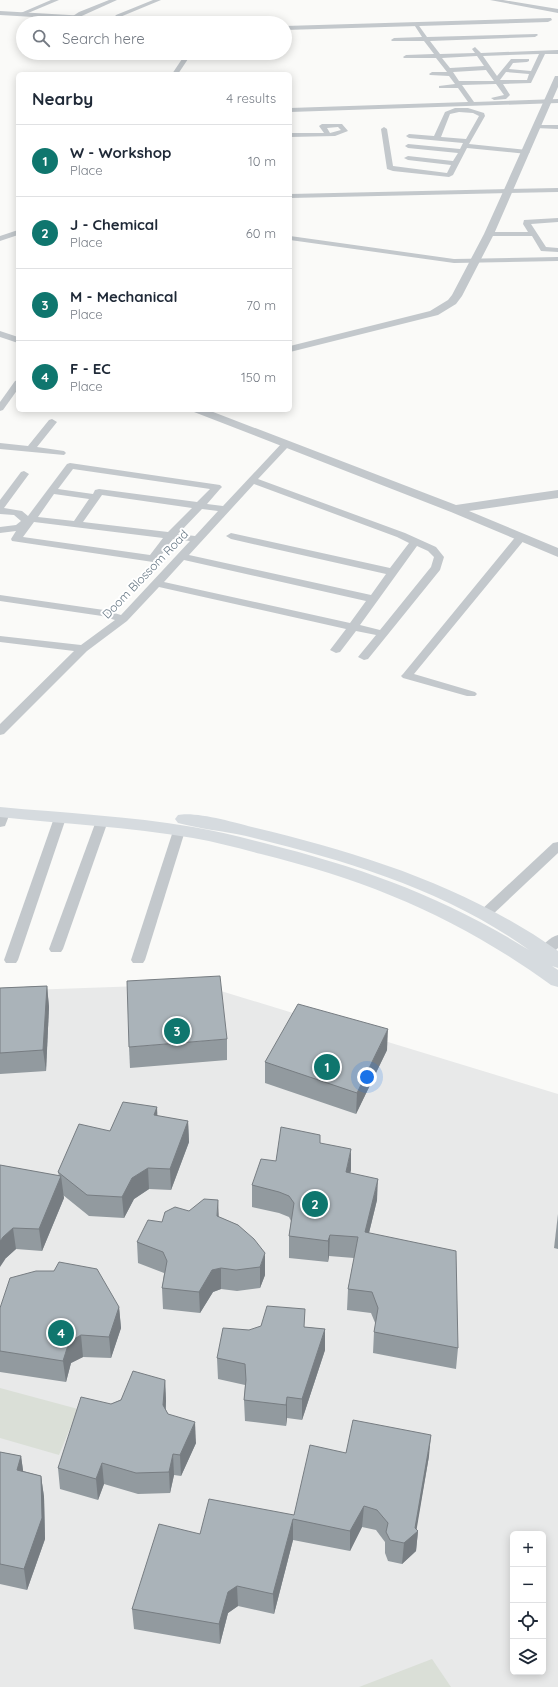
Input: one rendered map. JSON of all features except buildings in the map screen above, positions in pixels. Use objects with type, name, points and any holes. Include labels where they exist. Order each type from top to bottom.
[{"type":"main road","points":[[1,812],[102,822],[190,828]]},
{"type":"main road","points":[[1,812],[140,813],[190,828],[334,866],[486,920],[554,951]]},
{"type":"main road","points":[[486,920],[520,952],[558,980]]},
{"type":"street","points":[[19,15],[56,0]]},
{"type":"street","points":[[118,16],[158,0]]},
{"type":"street","points":[[493,0],[558,11]]},
{"type":"street","points":[[76,16],[114,1]]},
{"type":"street","points":[[126,4],[141,7]]},
{"type":"street","points":[[0,13],[37,16]]},
{"type":"street","points":[[292,28],[558,20]]},
{"type":"street","points":[[415,24],[470,101]]},
{"type":"street","points":[[466,38],[498,31],[528,30]]},
{"type":"street","points":[[498,31],[507,42]]},
{"type":"street","points":[[394,37],[426,39],[535,35]]},
{"type":"street","points":[[292,110],[504,98],[508,95],[500,90],[493,74],[466,38]]},
{"type":"street","points":[[525,41],[507,42],[466,38],[426,39],[399,49],[436,53],[558,52]]},
{"type":"street","points":[[441,87],[462,88],[497,81],[527,83],[531,80],[543,52]]},
{"type":"street","points":[[406,58],[436,53]]},
{"type":"street","points":[[176,72],[184,60]]},
{"type":"street","points":[[497,81],[511,61],[539,61]]},
{"type":"street","points":[[443,63],[484,62]]},
{"type":"street","points":[[432,74],[488,68]]},
{"type":"street","points":[[504,70],[534,73]]},
{"type":"street","points":[[450,73],[493,74]]},
{"type":"street","points":[[292,348],[440,310],[452,302],[489,234],[537,127],[553,101],[558,80]]},
{"type":"street","points":[[470,101],[553,101]]},
{"type":"street","points":[[437,138],[447,113],[451,111],[481,113],[482,116],[446,184]]},
{"type":"street","points":[[537,127],[558,127]]},
{"type":"street","points":[[384,129],[390,167],[393,169],[446,184],[509,191],[558,190]]},
{"type":"street","points":[[292,135],[328,134]]},
{"type":"street","points":[[409,136],[437,138],[465,146]]},
{"type":"street","points":[[408,146],[465,146],[527,152]]},
{"type":"street","points":[[408,158],[456,163]]},
{"type":"street","points":[[292,196],[446,184]]},
{"type":"street","points":[[558,220],[527,222],[532,234],[544,249],[558,250]]},
{"type":"street","points":[[0,239],[16,233]]},
{"type":"street","points":[[489,234],[532,234]]},
{"type":"street","points":[[292,238],[430,258],[474,262],[558,259]]},
{"type":"street","points":[[0,334],[16,339]]},
{"type":"street","points":[[0,408],[16,386]]},
{"type":"street","points":[[203,412],[285,445],[455,509],[558,553]]},
{"type":"street","points":[[31,449],[52,422]]},
{"type":"street","name":"Doom Blossom Road","points":[[0,731],[83,649],[123,619],[285,445]]},
{"type":"street","points":[[0,446],[62,453]]},
{"type":"street","points":[[70,466],[217,487],[169,536],[154,559],[16,539],[52,491],[70,466]]},
{"type":"street","points":[[0,507],[24,474]]},
{"type":"street","points":[[251,480],[415,542],[436,553],[439,557],[436,568],[364,657]]},
{"type":"street","points":[[52,491],[96,497]]},
{"type":"street","points":[[77,524],[99,492],[225,509]]},
{"type":"street","points":[[455,509],[558,494]]},
{"type":"street","points":[[0,511],[22,514],[26,521],[19,528],[0,530]]},
{"type":"street","points":[[31,519],[197,540]]},
{"type":"street","points":[[231,536],[393,572]]},
{"type":"street","points":[[471,694],[407,676],[521,537]]},
{"type":"street","points":[[336,650],[415,542]]},
{"type":"street","points":[[181,556],[373,599]]},
{"type":"street","points":[[156,583],[382,633]]},
{"type":"street","points":[[0,598],[104,613],[123,619]]},
{"type":"street","points":[[0,638],[83,649]]},
{"type":"street","points":[[11,960],[60,818]]},
{"type":"street","points":[[56,949],[102,822]]},
{"type":"street","points":[[138,960],[190,828]]},
{"type":"street","points":[[486,920],[558,846]]},
{"type":"shaded area","points":[[198,984],[558,1094],[558,1687],[0,1687],[0,991]]},
{"type":"shaded area","points":[[0,1388],[78,1409],[59,1455],[0,1438]]},
{"type":"shaded area","points":[[432,1659],[451,1687],[359,1687]]},
{"type":"place","name":"M - Mechanical","points":[[177,1031]]},
{"type":"place","name":"W - Workshop","points":[[327,1067]]},
{"type":"place","name":"J - Chemical","points":[[315,1204]]},
{"type":"place","name":"F - EC","points":[[61,1333]]}]
